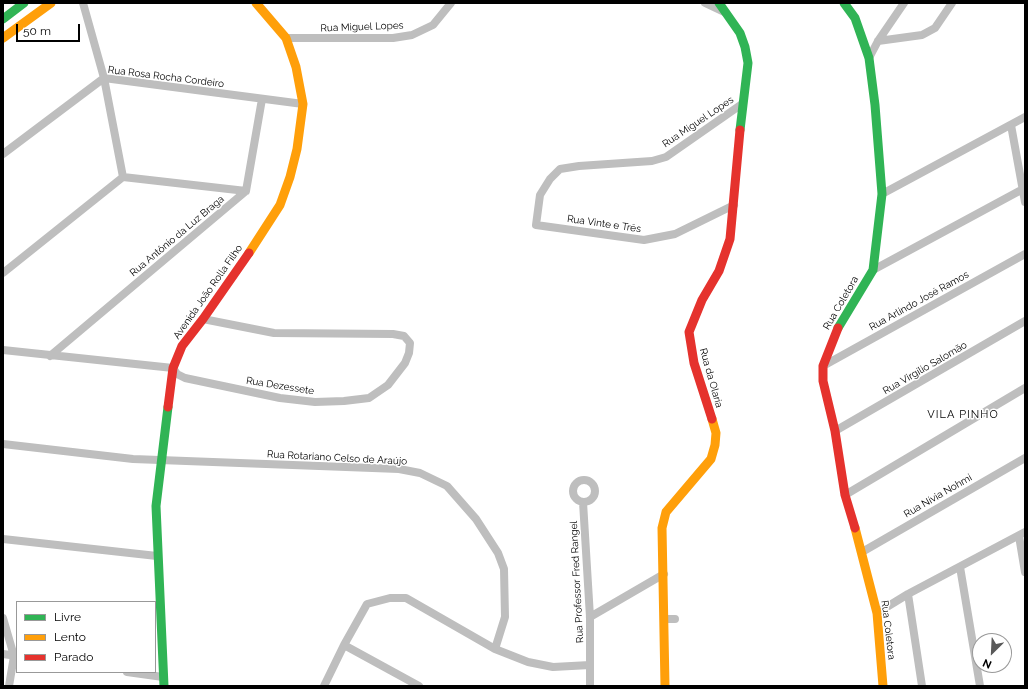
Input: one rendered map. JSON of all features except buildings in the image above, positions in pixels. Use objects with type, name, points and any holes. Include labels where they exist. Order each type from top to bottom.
[{"type":"street","points":[[3,19],[25,3],[33,15]]},
{"type":"street","points":[[3,38],[51,3]]},
{"type":"street","points":[[83,3],[104,78],[123,176]]},
{"type":"street","name":"Avenida João Rolla Filho","points":[[163,682],[156,506],[173,368],[182,346],[203,319],[262,235],[280,205],[290,177],[297,149],[303,104],[296,67],[286,38],[256,3]]},
{"type":"street","name":"Rua Miguel Lopes","points":[[286,38],[393,38],[412,35],[433,25],[451,3]]},
{"type":"street","points":[[705,3],[725,12]]},
{"type":"street","name":"Rua da Olaria","points":[[665,686],[662,528],[666,512],[712,459],[716,445],[716,434],[694,364],[689,332],[702,300],[719,271],[730,239],[742,104],[748,63],[745,47],[740,33],[719,3]]},
{"type":"street","name":"Rua Coletora","points":[[844,3],[855,18],[869,58],[875,105],[882,194],[873,270],[834,333],[823,366],[823,381],[835,431],[845,495],[862,552],[877,612],[883,686]]},
{"type":"street","points":[[869,58],[878,41],[904,3]]},
{"type":"street","points":[[878,41],[922,35],[934,28],[952,3]]},
{"type":"street","name":"Rua Rosa Rocha Cordeiro","points":[[3,154],[104,78],[303,104]]},
{"type":"street","points":[[3,273],[123,176],[246,191],[262,99]]},
{"type":"street","name":"Rua Miguel Lopes","points":[[536,225],[540,195],[550,179],[560,169],[579,166],[652,161],[666,156],[742,104]]},
{"type":"street","points":[[882,194],[1025,117]]},
{"type":"street","points":[[1011,125],[1025,202]]},
{"type":"street","points":[[873,270],[1023,189]]},
{"type":"street","name":"Rua Antônio da Luz Braga","points":[[50,356],[246,191]]},
{"type":"street","name":"Rua Vinte e Três","points":[[536,225],[644,240],[675,234],[734,205]]},
{"type":"street","name":"Rua Arlindo José Ramos","points":[[823,366],[1025,254]]},
{"type":"street","name":"Rua Dezessete","points":[[173,368],[177,374],[185,378],[280,398],[315,402],[344,402],[369,398],[388,385],[405,362],[409,353],[410,343],[404,336],[393,334],[274,333],[203,319]]},
{"type":"street","name":"Rua Virgílio Salomão","points":[[835,431],[1025,321]]},
{"type":"street","points":[[3,350],[173,368]]},
{"type":"street","points":[[845,495],[1025,388]]},
{"type":"street","name":"Rua Rotariano Celso de Araújo","points":[[3,444],[133,459],[398,469],[420,473],[447,486],[476,519],[498,553],[504,569],[505,617],[495,649]]},
{"type":"street","name":"Rua Nívia Nohmi","points":[[862,552],[1025,458]]},
{"type":"street","name":"Rua Professor Fred Rangel","points":[[583,502],[590,617],[590,686]]},
{"type":"street","points":[[877,612],[1022,534],[1025,572]]},
{"type":"street","points":[[3,540],[157,556]]},
{"type":"street","points":[[960,567],[980,686]]},
{"type":"street","points":[[590,617],[664,574]]},
{"type":"street","points":[[908,594],[922,686]]},
{"type":"street","points":[[324,686],[344,645],[367,604],[390,598],[406,598],[495,649],[528,662],[553,667],[590,665]]},
{"type":"street","points":[[3,618],[16,656],[9,686]]},
{"type":"street","points":[[664,619],[675,619]]},
{"type":"street","points":[[344,645],[419,686]]},
{"type":"street","points":[[3,654],[16,656]]},
{"type":"street","points":[[131,673],[163,682]]},
{"type":"traffic: fast","points":[[3,19],[24,3]]},
{"type":"traffic: fast","points":[[719,3],[740,33],[745,47],[748,63],[740,130]]},
{"type":"traffic: fast","points":[[838,328],[873,270],[882,194],[875,105],[869,58],[855,18],[844,3]]},
{"type":"traffic: fast","points":[[164,686],[156,506],[168,407]]},
{"type":"traffic: slow","points":[[3,38],[51,3]]},
{"type":"traffic: slow","points":[[249,253],[280,205],[290,177],[297,149],[303,104],[296,67],[286,38],[256,3]]},
{"type":"traffic: slow","points":[[665,686],[662,528],[666,512],[711,459],[715,445],[716,433],[712,419]]},
{"type":"traffic: slow","points":[[855,528],[877,613],[883,686]]},
{"type":"traffic: jam","points":[[712,419],[694,363],[689,332],[702,300],[719,271],[730,239],[740,130]]},
{"type":"traffic: jam","points":[[168,407],[173,368],[182,346],[203,319],[249,253]]},
{"type":"traffic: jam","points":[[838,328],[823,366],[823,381],[835,431],[845,495],[855,528]]},
{"type":"district","name":"VILA PINHO","points":[[963,415]]}]
